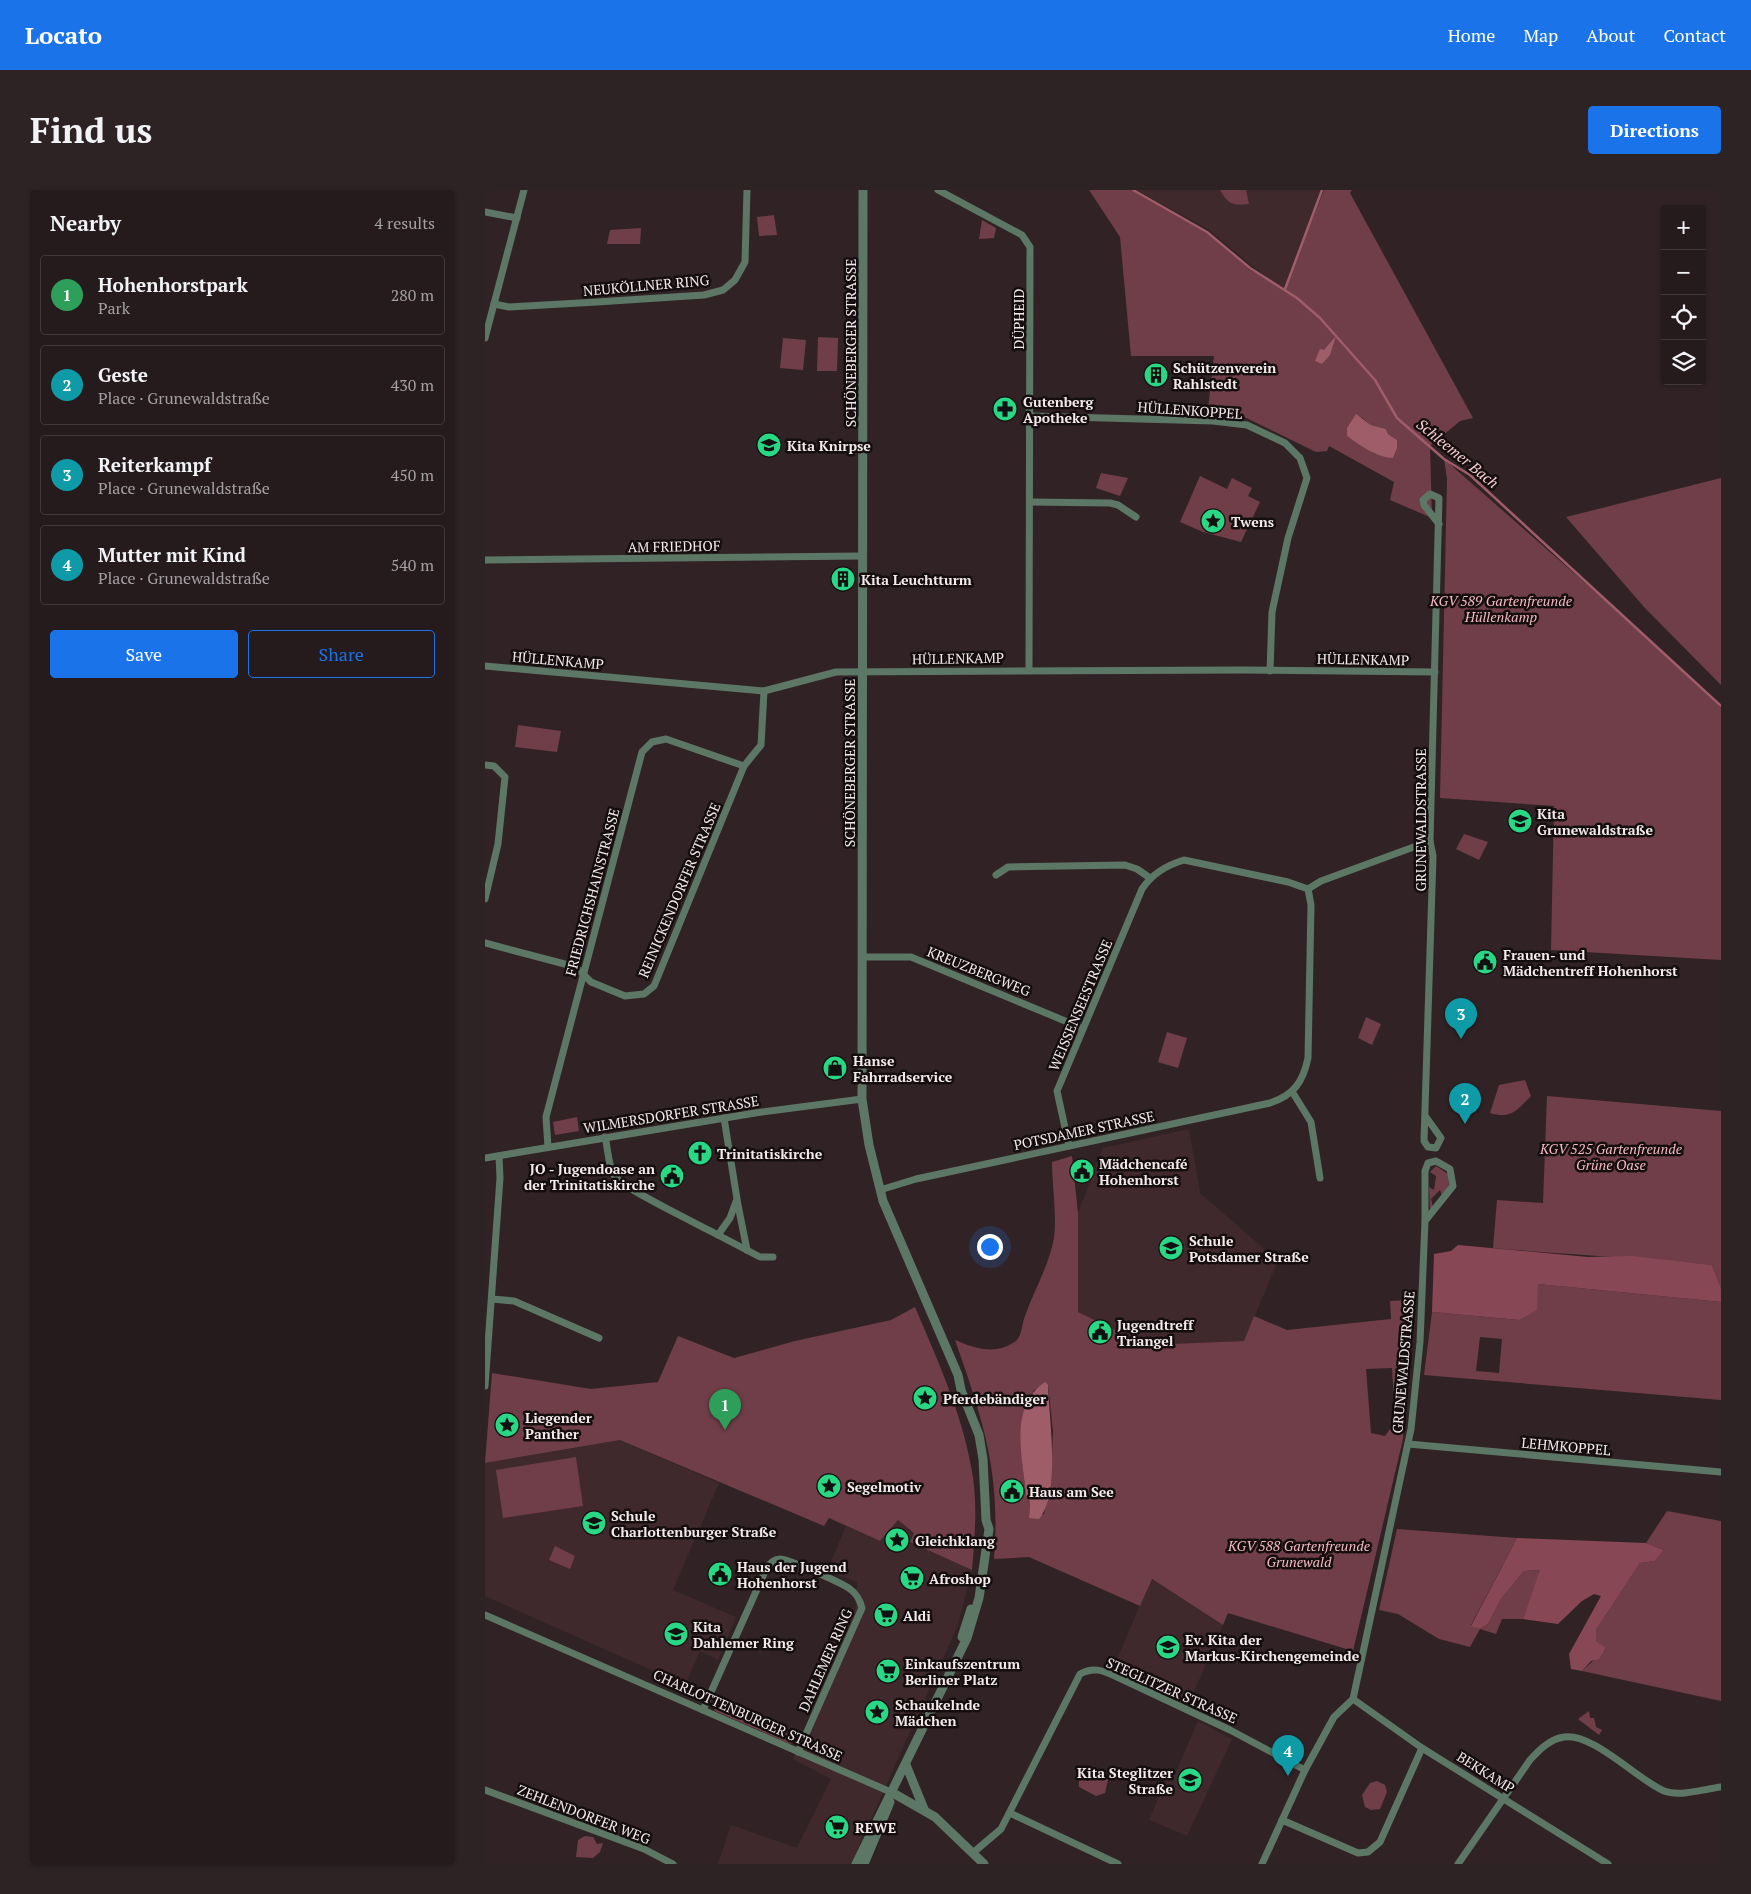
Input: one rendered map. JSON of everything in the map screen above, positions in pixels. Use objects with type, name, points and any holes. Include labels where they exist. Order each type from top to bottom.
[{"type":"street","points":[[485,338],[524,190]]},
{"type":"street","name":"NEUKÖLLNER RING","points":[[494,304],[509,307],[597,302],[704,295],[723,290],[735,280],[745,262],[747,190]]},
{"type":"street","name":"SCHÖNEBERGER STRASSE","points":[[857,1864],[960,1650],[962,1636],[979,1588],[983,1567],[983,1528],[986,1520],[983,1473],[978,1460],[973,1424],[961,1390],[958,1375],[934,1323],[880,1190],[869,1144],[862,1099],[863,190]]},
{"type":"street","name":"DÜPHEID","points":[[938,190],[1022,234],[1027,240],[1031,257],[1029,670]]},
{"type":"street","points":[[485,212],[517,218]]},
{"type":"street","name":"HÜLLENKOPPEL","points":[[1031,416],[1213,421],[1247,425],[1285,443],[1300,458],[1307,478],[1288,538],[1273,612],[1270,671]]},
{"type":"street","points":[[1031,502],[1110,503],[1118,505],[1136,516]]},
{"type":"street","name":"GRUNEWALDSTRASSE","points":[[1426,1117],[1433,856],[1430,841],[1439,524]]},
{"type":"street","name":"AM FRIEDHOF","points":[[485,560],[863,556]]},
{"type":"street","name":"HÜLLENKAMP","points":[[485,666],[764,691],[836,672],[1029,670],[1435,672]]},
{"type":"street","name":"REINICKENDORFER STRASSE","points":[[485,942],[576,968],[591,982],[625,996],[644,994],[654,986],[744,766],[761,745],[764,691]]},
{"type":"street","name":"FRIEDRICHSHAINSTRASSE","points":[[548,1147],[546,1117],[642,752],[652,742],[666,739],[744,766]]},
{"type":"street","points":[[485,765],[494,766],[505,777],[498,844],[485,898]]},
{"type":"street","points":[[1320,1178],[1311,1122],[1293,1093],[1302,1081],[1308,1058],[1311,905],[1308,889],[1321,881],[1430,841]]},
{"type":"street","name":"WEISSENSEESTRASSE","points":[[1069,1146],[1057,1091],[1142,889],[1150,878],[1173,863],[1184,860],[1201,862],[1288,882],[1308,889]]},
{"type":"street","points":[[996,875],[1008,867],[1125,864],[1137,869],[1150,878]]},
{"type":"street","name":"KREUZBERGWEG","points":[[862,957],[911,957],[1082,1028]]},
{"type":"street","name":"POTSDAMER STRASSE","points":[[880,1190],[916,1179],[1271,1103],[1293,1093]]},
{"type":"street","name":"WILMERSDORFER STRASSE","points":[[485,1158],[724,1118],[842,1100],[862,1099]]},
{"type":"street","points":[[724,1118],[747,1250]]},
{"type":"street","points":[[605,1137],[614,1176],[636,1193],[760,1257],[773,1257]]},
{"type":"street","points":[[485,1386],[500,1178],[499,1157]]},
{"type":"street","name":"GRUNEWALDSTRASSE","points":[[1353,1699],[1408,1444],[1418,1367],[1425,1222],[1425,1171],[1428,1163],[1436,1161],[1450,1169],[1453,1178],[1450,1192],[1425,1222]]},
{"type":"street","points":[[718,1235],[730,1218],[737,1199]]},
{"type":"street","points":[[492,1299],[514,1301],[599,1338]]},
{"type":"street","name":"LEHMKOPPEL","points":[[1408,1444],[1721,1472]]},
{"type":"street","name":"DAHLEMER RING","points":[[703,1710],[767,1567],[774,1560],[782,1559],[811,1571],[849,1588],[859,1598],[862,1608],[798,1752]]},
{"type":"street","name":"CHARLOTTENBURGER STRASSE","points":[[485,1615],[893,1792],[924,1810],[974,1852],[984,1864]]},
{"type":"street","name":"STEGLITZER STRASSE","points":[[974,1852],[1001,1829],[1080,1674],[1085,1671],[1100,1669],[1231,1730],[1305,1770]]},
{"type":"street","points":[[1262,1864],[1305,1770],[1334,1717],[1353,1699]]},
{"type":"street","name":"BEKKAMP","points":[[1353,1699],[1422,1748],[1608,1864]]},
{"type":"street","points":[[1458,1864],[1530,1760],[1544,1745],[1564,1737],[1575,1736],[1601,1750],[1665,1792],[1681,1793],[1721,1787]]},
{"type":"street","points":[[1282,1820],[1358,1853],[1368,1852],[1381,1842],[1422,1748]]},
{"type":"street","points":[[906,1765],[924,1810]]},
{"type":"street","name":"ZEHLENDORFER WEG","points":[[485,1790],[643,1849],[673,1864]]},
{"type":"street","name":"SCHÖNEBERGER STRASSE","points":[[864,1864],[887,1814],[893,1792]]},
{"type":"street","points":[[1010,1813],[1118,1864]]},
{"type":"shaded area","points":[[1136,190],[1322,190],[1284,290],[1208,229]]},
{"type":"shaded area","points":[[1336,336],[1330,355],[1322,364],[1315,361],[1320,349],[1324,350]]},
{"type":"shaded area","points":[[1356,414],[1371,425],[1386,429],[1388,434],[1397,440],[1397,448],[1393,458],[1375,453],[1347,436],[1347,428]]},
{"type":"shaded area","name":"Schule Potsdamer Straße","points":[[1189,1129],[1200,1193],[1278,1261],[1244,1341],[1146,1345],[1078,1312],[1078,1213],[1103,1148]]},
{"type":"shaded area","points":[[1458,1245],[1588,1257],[1632,1256],[1712,1265],[1721,1288],[1721,1302],[1538,1284],[1537,1310],[1519,1320],[1432,1312],[1434,1254],[1451,1251]]},
{"type":"shaded area","points":[[1045,1382],[1048,1385],[1052,1474],[1046,1507],[1039,1519],[1029,1518],[1030,1502],[1026,1496],[1021,1434],[1022,1419],[1026,1405],[1033,1393]]},
{"type":"shaded area","name":"Schule Charlottenburger Straße","points":[[620,1440],[719,1483],[673,1590],[736,1617],[718,1660],[700,1651],[685,1685],[485,1596],[485,1463]]},
{"type":"shaded area","points":[[898,1520],[914,1533],[910,1542],[972,1570],[958,1625],[851,1864],[718,1864],[731,1825],[797,1848],[831,1779],[793,1759],[855,1610],[857,1582],[827,1571],[846,1526],[880,1541]]},
{"type":"shaded area","points":[[1517,1538],[1646,1543],[1664,1550],[1655,1561],[1640,1563],[1596,1630],[1596,1641],[1606,1648],[1599,1659],[1591,1661],[1582,1671],[1571,1669],[1569,1654],[1601,1596],[1594,1594],[1582,1601],[1558,1624],[1523,1619],[1540,1570],[1524,1571],[1501,1599],[1488,1624],[1480,1629],[1471,1626]]},
{"type":"shaded area","name":"Ev. Kita der Markus-Kirchengemeinde","points":[[1151,1579],[1223,1625],[1189,1703],[1113,1669]]},
{"type":"shaded area","name":"Kita Steglitzer Straße","points":[[1198,1721],[1232,1739],[1187,1836],[1149,1820],[1170,1770],[1176,1772]]},
{"type":"green space","points":[[1089,190],[1131,190],[1207,233],[1249,269],[1284,289],[1324,190],[1352,190],[1350,193],[1473,418],[1460,421],[1430,446],[1432,518],[1390,500],[1394,482],[1329,446],[1327,451],[1316,452],[1232,411],[1208,409],[1214,356],[1131,356],[1120,237]],"holes":[[[1361,417],[1371,425],[1386,429],[1388,434],[1397,440],[1375,454],[1347,436]]]},
{"type":"green space","points":[[1220,190],[1246,190],[1249,204],[1239,205],[1231,203]]},
{"type":"green space","points":[[774,215],[777,235],[759,236],[757,217]]},
{"type":"green space","points":[[982,220],[996,228],[994,238],[979,239]]},
{"type":"green space","points":[[641,228],[640,244],[607,244],[610,230]]},
{"type":"green space","points":[[818,337],[838,338],[837,371],[817,371]]},
{"type":"green space","points":[[783,338],[806,340],[803,370],[780,368]]},
{"type":"green space","name":"KGV 589 Gartenfreunde Hüllenkamp","points":[[1444,459],[1632,624],[1721,708],[1721,960],[1551,950],[1554,806],[1440,798],[1447,479]]},
{"type":"green space","points":[[1101,473],[1128,478],[1120,496],[1096,488]]},
{"type":"green space","points":[[1200,476],[1227,489],[1232,478],[1252,488],[1248,496],[1260,502],[1241,542],[1203,532],[1180,522]]},
{"type":"green space","points":[[1721,478],[1721,685],[1644,607],[1566,517]]},
{"type":"green space","points":[[518,725],[561,731],[557,752],[515,747]]},
{"type":"green space","points":[[1464,834],[1488,842],[1479,860],[1456,849]]},
{"type":"green space","points":[[1366,1017],[1381,1024],[1372,1045],[1358,1038]]},
{"type":"green space","points":[[1167,1032],[1187,1038],[1178,1068],[1158,1062]]},
{"type":"green space","points":[[1525,1080],[1531,1096],[1521,1106],[1509,1114],[1497,1115],[1490,1113],[1499,1085]]},
{"type":"green space","name":"KGV 525 Gartenfreunde Grüne Oase","points":[[1547,1096],[1721,1111],[1721,1288],[1712,1265],[1493,1248],[1497,1200],[1543,1203]]},
{"type":"green space","points":[[577,1117],[579,1131],[555,1135],[553,1122]]},
{"type":"green space","name":"KGV 588 Gartenfreunde Grunewald","points":[[1072,1156],[1078,1213],[1078,1312],[1146,1345],[1244,1341],[1254,1316],[1287,1330],[1391,1319],[1390,1301],[1411,1300],[1403,1439],[1353,1651],[1228,1613],[1223,1625],[1152,1579],[1140,1606],[1029,1557],[994,1559],[995,1500],[988,1447],[974,1396],[955,1340],[977,1348],[999,1349],[1006,1347],[1019,1338],[1029,1306],[1049,1258],[1054,1238],[1052,1162]],"holes":[[[1392,1368],[1395,1422],[1385,1436],[1371,1433],[1366,1369]],[[1048,1385],[1053,1431],[1051,1481],[1044,1514],[1029,1518],[1030,1502],[1026,1496],[1021,1442],[1022,1428],[1024,1415],[1034,1390]]]},
{"type":"green space","points":[[1436,1166],[1448,1174],[1449,1186],[1442,1196],[1440,1190],[1431,1199],[1433,1207],[1430,1209],[1429,1187],[1434,1190],[1436,1176],[1430,1172]]},
{"type":"green space","points":[[1538,1284],[1721,1302],[1721,1400],[1424,1375],[1432,1312],[1519,1320]],"holes":[[[1480,1337],[1502,1339],[1499,1373],[1476,1371]]]},
{"type":"green space","points":[[915,1307],[948,1385],[967,1446],[973,1479],[975,1505],[972,1570],[910,1542],[914,1533],[898,1520],[880,1541],[829,1518],[824,1526],[620,1440],[485,1463],[492,1373],[591,1389],[658,1382],[678,1336],[734,1358],[795,1341],[891,1320]]},
{"type":"green space","points":[[576,1457],[583,1506],[503,1518],[496,1470]]},
{"type":"green space","points":[[1667,1511],[1721,1521],[1721,1701],[1582,1671],[1606,1649],[1596,1641],[1596,1630],[1640,1563],[1655,1561],[1664,1550],[1646,1543]]},
{"type":"green space","points":[[1397,1529],[1517,1538],[1471,1625],[1480,1629],[1470,1647],[1439,1639],[1398,1614],[1379,1610]]},
{"type":"green space","points":[[555,1546],[575,1556],[570,1569],[549,1560]]},
{"type":"green space","points":[[1541,1570],[1523,1619],[1502,1619],[1496,1634],[1480,1629],[1488,1624],[1501,1599],[1524,1571]]},
{"type":"green space","points":[[712,1701],[799,1739],[790,1744],[715,1711]]},
{"type":"green space","points":[[1589,1711],[1590,1718],[1594,1718],[1596,1727],[1602,1730],[1599,1735],[1578,1719]]},
{"type":"green space","points":[[1089,1770],[1101,1773],[1108,1780],[1105,1793],[1096,1796],[1079,1787],[1081,1776]]},
{"type":"green space","points":[[1377,1781],[1385,1785],[1387,1792],[1380,1809],[1371,1810],[1365,1807],[1362,1795],[1370,1783]]},
{"type":"green space","points":[[585,1836],[593,1837],[597,1844],[603,1843],[600,1852],[593,1858],[576,1857],[578,1840]]},
{"type":"waterway","name":"Schleemer Bach","points":[[1133,190],[1207,232],[1250,268],[1297,298],[1320,318],[1375,380],[1397,418],[1444,459],[1470,475],[1721,706]]},
{"type":"waterway","points":[[1285,289],[1322,190]]},
{"type":"place","name":"Schützenverein Rahlstedt","points":[[1156,375]]},
{"type":"place","name":"Gutenberg Apotheke","points":[[1005,409]]},
{"type":"place","name":"Kita Knirpse","points":[[769,445]]},
{"type":"place","name":"Twens","points":[[1213,521]]},
{"type":"place","name":"Kita Leuchtturm","points":[[843,579]]},
{"type":"place","name":"Kita Grunewaldstraße","points":[[1520,821]]},
{"type":"place","name":"Frauen- und Mädchentreff Hohenhorst","points":[[1485,962]]},
{"type":"place","name":"Reiterkampf","points":[[1461,1039]]},
{"type":"place","name":"Hanse Fahrradservice","points":[[835,1068]]},
{"type":"place","name":"Geste","points":[[1465,1124]]},
{"type":"place","name":"Trinitatiskirche","points":[[700,1153]]},
{"type":"place","name":"Mädchencafé Hohenhorst","points":[[1082,1171]]},
{"type":"place","name":"JO - Jugendoase an der Trinitatiskirche","points":[[672,1176]]},
{"type":"place","name":"Schule Potsdamer Straße","points":[[1171,1248]]},
{"type":"place","name":"Jugendtreff Triangel","points":[[1100,1332]]},
{"type":"place","name":"Pferdebändiger","points":[[925,1398]]},
{"type":"place","name":"Liegender Panther","points":[[507,1425]]},
{"type":"place","name":"Hohenhorstpark","points":[[725,1430]]},
{"type":"place","name":"Segelmotiv","points":[[829,1486]]},
{"type":"place","name":"Haus am See","points":[[1012,1491]]},
{"type":"place","name":"Schule Charlottenburger Straße","points":[[594,1523]]},
{"type":"place","name":"Gleichklang","points":[[897,1540]]},
{"type":"place","name":"Haus der Jugend Hohenhorst","points":[[720,1574]]},
{"type":"place","name":"Afroshop","points":[[912,1578]]},
{"type":"place","name":"Aldi","points":[[886,1615]]},
{"type":"place","name":"Kita Dahlemer Ring","points":[[676,1634]]},
{"type":"place","name":"Ev. Kita der Markus-Kirchengemeinde","points":[[1168,1647]]},
{"type":"place","name":"Einkaufszentrum Berliner Platz","points":[[888,1671]]},
{"type":"place","name":"Schaukelnde Mädchen","points":[[877,1712]]},
{"type":"place","name":"Mutter mit Kind","points":[[1288,1776]]},
{"type":"place","name":"Kita Steglitzer Straße","points":[[1190,1780]]},
{"type":"place","name":"REWE","points":[[837,1827]]}]
